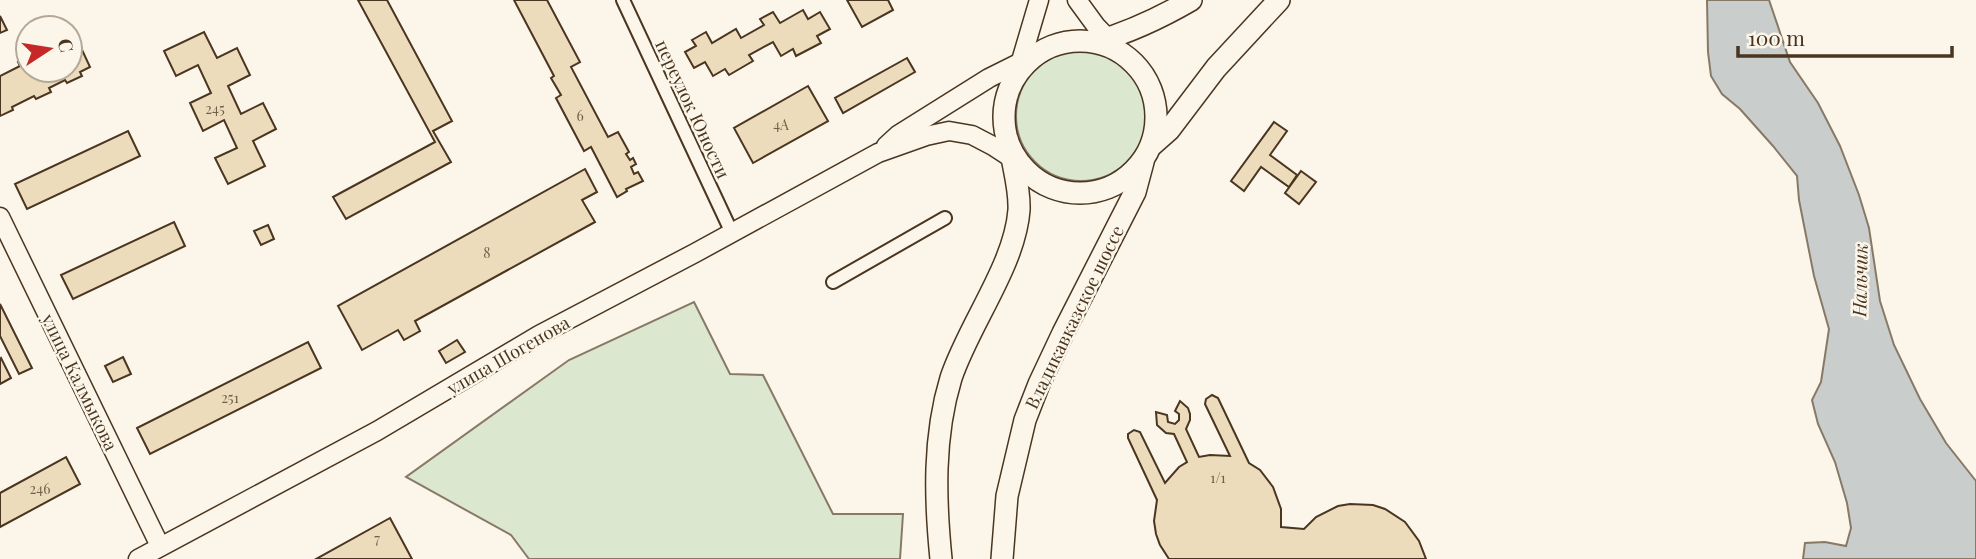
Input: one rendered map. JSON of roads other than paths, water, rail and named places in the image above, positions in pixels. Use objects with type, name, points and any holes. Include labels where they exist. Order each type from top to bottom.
[{"type":"main road","points":[[1109,45],[1191,0]]},
{"type":"main road","name":"Владикавказское шоссе","points":[[1002,559],[1007,496],[1025,420],[1063,333],[1135,192],[1148,152],[1169,130],[1216,68],[1279,0]]},
{"type":"main road","points":[[941,559],[936,514],[940,429],[946,396],[957,364],[1016,231],[1019,204],[1014,157],[1006,135],[1004,119],[1010,89],[1025,64],[1059,44],[1083,41],[1109,45],[1141,71],[1153,94],[1156,128],[1148,152],[1130,176],[1113,187],[1093,193],[1072,193],[1052,188],[1034,178],[1014,157]]},
{"type":"street","name":"переулок Юности","points":[[623,0],[732,233]]},
{"type":"street","points":[[878,153],[898,135],[989,78],[1025,64],[1039,0]]},
{"type":"street","points":[[1077,0],[1109,45]]},
{"type":"street","points":[[878,153],[949,131],[972,135],[1014,157]]},
{"type":"street","name":"улица Шогенова","points":[[138,559],[377,431],[539,335],[878,153]]},
{"type":"street","points":[[831,279],[942,215]]},
{"type":"street","name":"улица Калмыкова","points":[[0,217],[160,546]]},
{"type":"water","name":"Нальчик","points":[[1707,0],[1769,0],[1790,62],[1818,103],[1840,146],[1869,228],[1880,301],[1894,345],[1920,399],[1946,443],[1976,481],[1976,559],[1803,559],[1805,543],[1825,542],[1846,546],[1851,528],[1835,462],[1818,424],[1812,400],[1821,382],[1829,329],[1814,276],[1797,176],[1740,109],[1722,94],[1711,76]]}]
